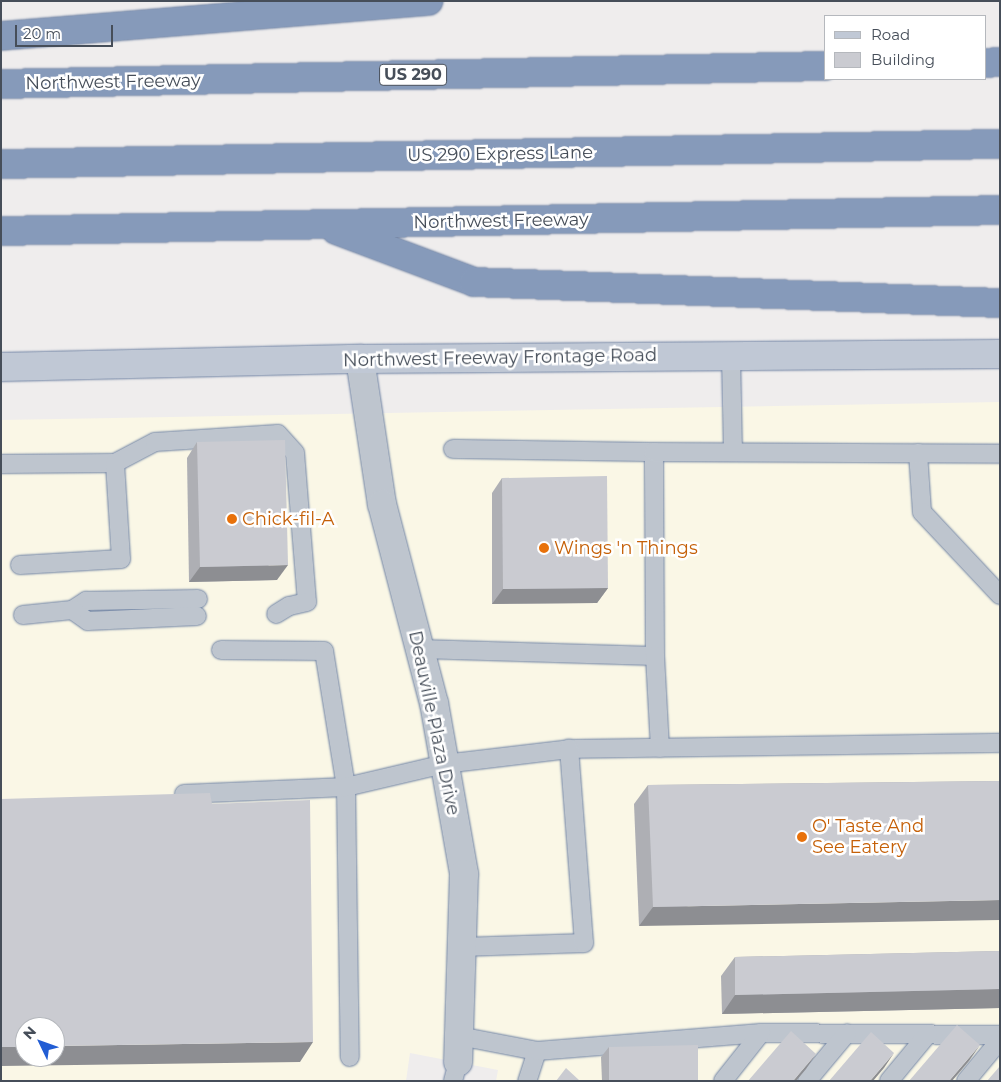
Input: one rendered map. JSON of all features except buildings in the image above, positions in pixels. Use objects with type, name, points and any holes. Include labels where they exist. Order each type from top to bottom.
[{"type":"highway","points":[[1,36],[429,1]]},
{"type":"highway","points":[[986,63],[1000,62]]},
{"type":"highway","name":"Northwest Freeway","points":[[1,84],[824,66]]},
{"type":"highway","name":"US 290 Express Lane","points":[[1,164],[1000,144]]},
{"type":"highway","name":"Northwest Freeway","points":[[1,231],[1000,210]]},
{"type":"highway","points":[[323,225],[474,282],[1000,303]]},
{"type":"main road","name":"Northwest Freeway Frontage Road","points":[[1,367],[360,359],[1000,354]]},
{"type":"street","name":"Deauville Plaza Drive","points":[[360,359],[382,504],[420,650],[444,764],[464,874],[459,1036],[456,1072]]},
{"type":"lane","points":[[731,356],[733,452]]},
{"type":"lane","points":[[1,464],[115,463],[155,442],[278,434],[295,453],[307,602],[280,605]]},
{"type":"lane","points":[[453,450],[1000,454]]},
{"type":"lane","points":[[654,452],[655,656],[660,748]]},
{"type":"lane","points":[[918,453],[922,512],[1000,595]]},
{"type":"lane","points":[[20,565],[121,559],[115,463]]},
{"type":"lane","points":[[23,615],[72,610],[88,621],[198,607]]},
{"type":"lane","points":[[221,650],[324,651],[346,787],[350,1057]]},
{"type":"lane","points":[[420,650],[655,656]]},
{"type":"lane","points":[[171,795],[346,787],[444,764],[569,749],[1000,743]]},
{"type":"lane","points":[[462,946],[584,944],[569,749]]},
{"type":"lane","points":[[459,1036],[537,1051],[761,1033],[1000,1034]]},
{"type":"lane","points":[[723,1081],[761,1033]]},
{"type":"lane","points":[[807,1081],[846,1034]]},
{"type":"lane","points":[[889,1081],[928,1034]]},
{"type":"lane","points":[[966,1081],[1000,1040]]},
{"type":"lane","points":[[528,1081],[537,1051]]},
{"type":"shaded area","points":[[1000,402],[1000,1081],[496,1081],[498,1070],[410,1053],[406,1081],[1,1081],[1,420]]},
{"type":"place","name":"Chick-fil-A","points":[[232,519]]},
{"type":"place","name":"Wings 'n Things","points":[[544,548]]},
{"type":"place","name":"O' Taste And See Eatery","points":[[802,837]]}]
